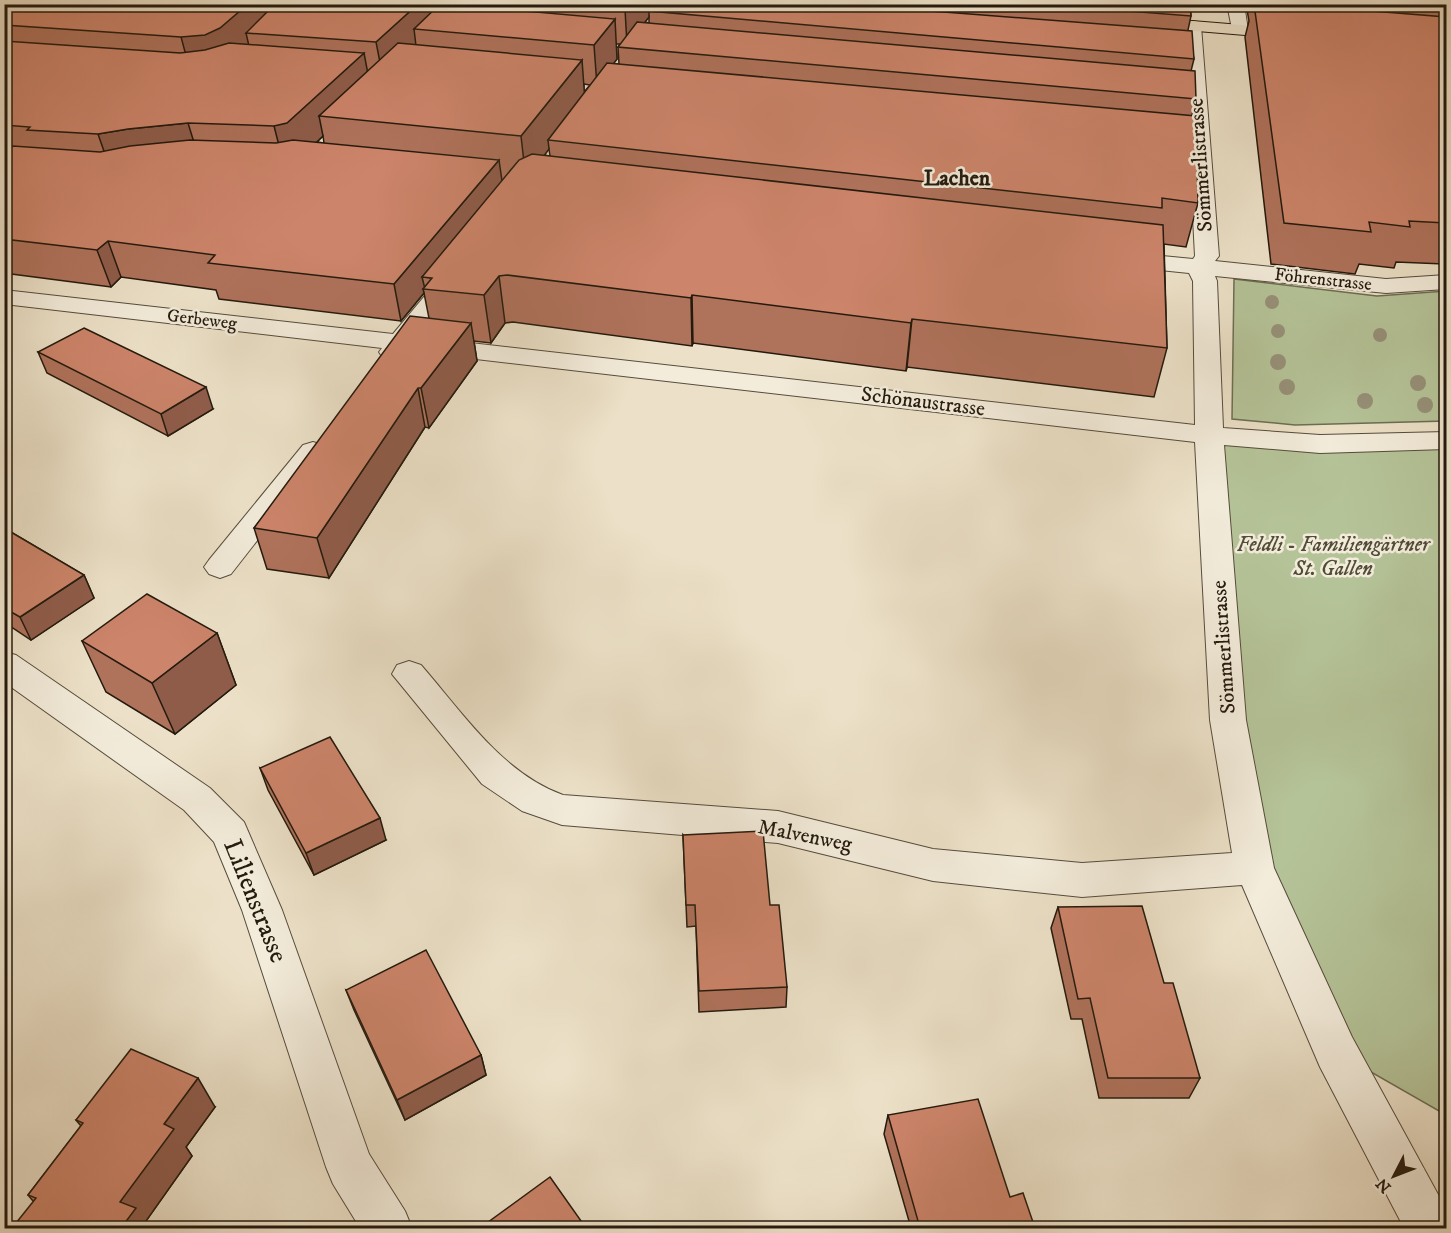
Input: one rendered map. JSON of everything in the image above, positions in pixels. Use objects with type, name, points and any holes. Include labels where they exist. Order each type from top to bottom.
[{"type":"main road","points":[[1126,20],[1308,35]]},
{"type":"street","points":[[1235,4],[1239,30]]},
{"type":"street","name":"Sömmerlistrasse","points":[[1192,26],[1187,59],[1190,106],[1200,151],[1207,256],[1199,268],[1205,281],[1209,435],[1228,720],[1254,868],[1336,1052],[1430,1228]]},
{"type":"street","points":[[1176,149],[1200,151]]},
{"type":"street","points":[[378,370],[472,252]]},
{"type":"street","name":"Föhrenstrasse","points":[[1104,257],[1386,286],[1446,282]]},
{"type":"street","name":"Gerbeweg","points":[[4,297],[400,342]]},
{"type":"street","name":"Schönaustrasse","points":[[400,342],[1209,435],[1320,444],[1446,440]]},
{"type":"street","points":[[220,567],[333,426]]},
{"type":"street","name":"Lilienstrasse","points":[[4,664],[197,800],[230,833],[262,910],[350,1167],[388,1228]]},
{"type":"street","name":"Malvenweg","points":[[409,674],[495,774],[535,800],[562,810],[778,827],[933,865],[1082,880],[1254,868]]},
{"type":"green space","points":[[1234,279],[1377,296],[1446,291],[1446,421],[1295,425],[1232,419]]},
{"type":"green space","name":"Feldli - Familiengärtner St. Gallen","points":[[1209,435],[1320,444],[1446,440],[1446,1115],[1336,1052],[1254,868]]},
{"type":"building","points":[[4,4],[248,4],[220,28],[205,35],[181,37],[4,25]]},
{"type":"building","points":[[275,4],[418,4],[376,42],[246,33]]},
{"type":"building","points":[[440,4],[615,19],[594,45],[414,29]]},
{"type":"building","points":[[571,4],[629,4],[625,9]]},
{"type":"building","points":[[654,4],[840,4],[1192,31],[1194,59],[649,11]]},
{"type":"building","points":[[1037,4],[1190,4],[1191,16]]},
{"type":"building","points":[[1254,4],[1285,4],[1446,17],[1446,223],[1409,221],[1410,227],[1369,222],[1371,232],[1284,223]]},
{"type":"building","points":[[637,22],[1195,71],[1196,99],[618,47]]},
{"type":"building","points":[[4,41],[180,53],[205,50],[229,43],[364,53],[287,123],[274,126],[188,123],[98,134],[27,130],[30,127],[4,125]]},
{"type":"building","points":[[398,43],[582,60],[521,136],[319,116]]},
{"type":"building","points":[[607,63],[1196,116],[1198,203],[1162,198],[1162,208],[548,140]]},
{"type":"building","points":[[190,140],[276,143],[293,140],[499,160],[394,284],[208,263],[215,255],[108,241],[97,250],[4,239],[4,153],[13,146],[100,152],[130,146]]},
{"type":"building","points":[[532,154],[1163,225],[1167,348],[912,319],[911,323],[692,295],[691,298],[507,275],[499,276],[484,295],[423,289],[432,278],[422,277],[519,160]]},
{"type":"building","points":[[410,316],[471,323],[421,388],[418,388],[317,538],[254,528]]},
{"type":"building","points":[[84,328],[206,387],[161,414],[38,352]]},
{"type":"building","points":[[4,528],[84,575],[20,617],[4,608]]},
{"type":"building","points":[[147,594],[217,633],[152,683],[82,641]]},
{"type":"building","points":[[330,737],[380,818],[306,853],[260,768]]},
{"type":"building","points":[[763,831],[770,905],[779,905],[787,987],[699,991],[695,905],[686,905],[683,835]]},
{"type":"building","points":[[1142,906],[1164,983],[1173,983],[1200,1078],[1108,1078],[1090,998],[1078,999],[1058,907]]},
{"type":"building","points":[[426,950],[481,1055],[397,1100],[346,990]]},
{"type":"building","points":[[131,1049],[198,1078],[164,1124],[174,1129],[120,1202],[136,1208],[121,1228],[12,1228],[36,1198],[28,1195],[83,1123],[76,1120]]},
{"type":"building","points":[[978,1099],[1010,1197],[1023,1193],[1035,1228],[931,1228],[930,1226],[920,1228],[888,1115]]},
{"type":"building","points":[[550,1177],[586,1228],[480,1228]]},
{"type":"district","name":"Lachen","points":[[957,178]]}]
